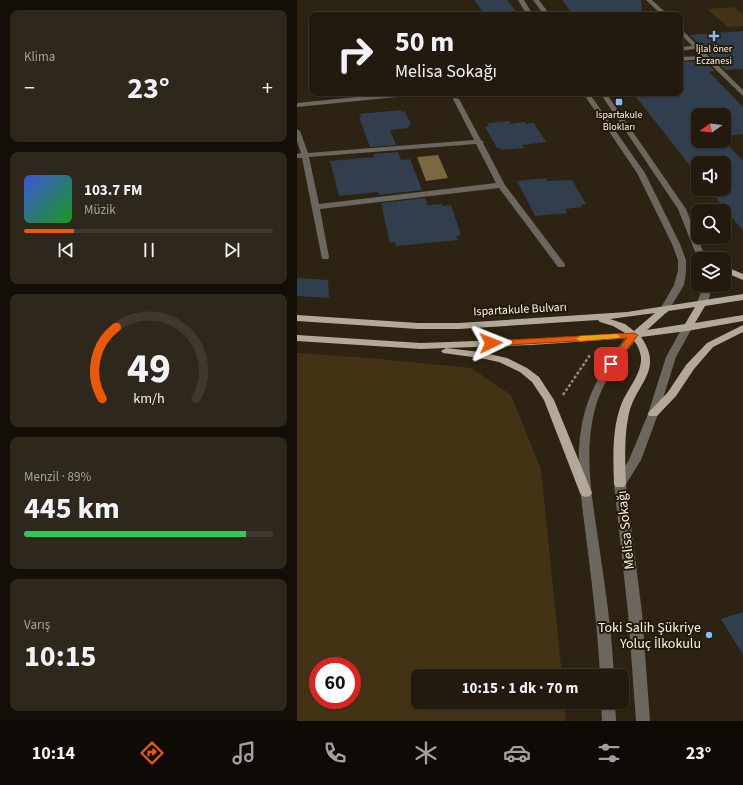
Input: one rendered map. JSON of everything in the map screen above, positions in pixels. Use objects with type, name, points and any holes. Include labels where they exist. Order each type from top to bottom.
[{"type":"main road","points":[[731,273],[743,277]]},
{"type":"main road","name":"Ispartakule Bulvarı","points":[[297,318],[425,326],[459,326],[597,318],[664,311],[743,297]]},
{"type":"main road","points":[[687,328],[701,305]]},
{"type":"main road","points":[[634,335],[664,311]]},
{"type":"main road","points":[[597,318],[623,327],[634,335],[644,346],[647,359],[639,381],[624,412],[619,456],[620,484]]},
{"type":"main road","points":[[297,338],[402,345],[448,346],[634,335],[687,328],[743,318]]},
{"type":"main road","points":[[653,414],[672,394],[690,368],[710,345],[743,328]]},
{"type":"main road","points":[[402,345],[487,355],[516,365],[533,377],[549,400],[586,493]]},
{"type":"street","points":[[521,0],[528,12]]},
{"type":"street","points":[[536,0],[545,12]]},
{"type":"street","points":[[649,0],[662,12]]},
{"type":"street","points":[[683,33],[743,94]]},
{"type":"street","points":[[683,49],[697,47]]},
{"type":"street","points":[[683,58],[707,57]]},
{"type":"street","points":[[297,105],[387,96]]},
{"type":"street","points":[[588,96],[641,174],[676,244],[682,260],[682,271],[679,285],[664,311]]},
{"type":"street","points":[[605,96],[682,209],[700,252]]},
{"type":"street","points":[[456,99],[501,184],[561,265]]},
{"type":"street","points":[[297,131],[305,154],[325,257]]},
{"type":"street","points":[[297,156],[305,154],[480,142]]},
{"type":"street","points":[[316,207],[501,184]]},
{"type":"street","points":[[701,305],[706,292]]},
{"type":"street","name":"Melisa Sokağı","points":[[643,721],[635,613],[620,484],[635,460],[653,414],[671,357],[687,328]]},
{"type":"street","points":[[607,669],[606,639],[586,493],[583,459],[588,420],[593,400],[611,364],[634,335]]},
{"type":"street","points":[[608,709],[609,721]]},
{"type":"path","points":[[563,395],[590,355]]},
{"type":"shaded area","points":[[733,7],[743,15],[743,26],[728,27],[707,9]]},
{"type":"shaded area","points":[[438,155],[448,178],[426,181],[417,157]]},
{"type":"shaded area","points":[[297,353],[369,358],[471,368],[511,395],[541,469],[561,669],[411,669],[411,709],[565,709],[566,721],[297,721]]},
{"type":"building","points":[[474,0],[507,0],[517,12],[483,12]]},
{"type":"building","points":[[562,0],[641,0],[642,12],[571,12]]},
{"type":"building","points":[[743,31],[743,69],[725,70],[690,35]]},
{"type":"building","points":[[704,61],[715,71],[709,72],[743,107],[743,134],[731,135],[731,108],[691,108],[691,148],[731,148],[743,161],[743,231],[731,216],[731,204],[721,204],[715,196],[731,196],[731,156],[691,156],[691,167],[635,96],[683,96],[683,62]]},
{"type":"building","points":[[401,110],[402,112],[405,111],[411,125],[408,126],[409,128],[390,130],[396,145],[370,147],[359,117],[361,117],[360,114]]},
{"type":"building","points":[[509,121],[510,124],[525,122],[526,124],[534,123],[546,142],[522,145],[524,148],[502,150],[497,148],[485,127],[489,126],[487,123]]},
{"type":"building","points":[[398,152],[401,160],[410,159],[422,190],[379,195],[378,192],[339,196],[330,161],[374,157],[373,154]]},
{"type":"building","points":[[546,178],[547,181],[572,180],[586,204],[581,205],[582,207],[565,209],[567,213],[535,216],[517,181]]},
{"type":"building","points":[[425,198],[428,205],[451,205],[461,235],[456,236],[458,240],[396,246],[395,242],[390,243],[381,203]]},
{"type":"building","points":[[297,278],[328,280],[329,298],[297,296]]},
{"type":"building","points":[[743,612],[743,655],[721,619]]},
{"type":"slow traffic","points":[[580,339],[616,336]]},
{"type":"place","name":"İjlal öner Eczanesi","points":[[714,36]]},
{"type":"place","name":"Ispartakule Blokları","points":[[619,102]]},
{"type":"place","name":"Toki Salih Şükriye Yoluç İlkokulu","points":[[709,635]]},
{"type":"route","points":[[491,343],[532,342],[634,335],[611,364]]}]
